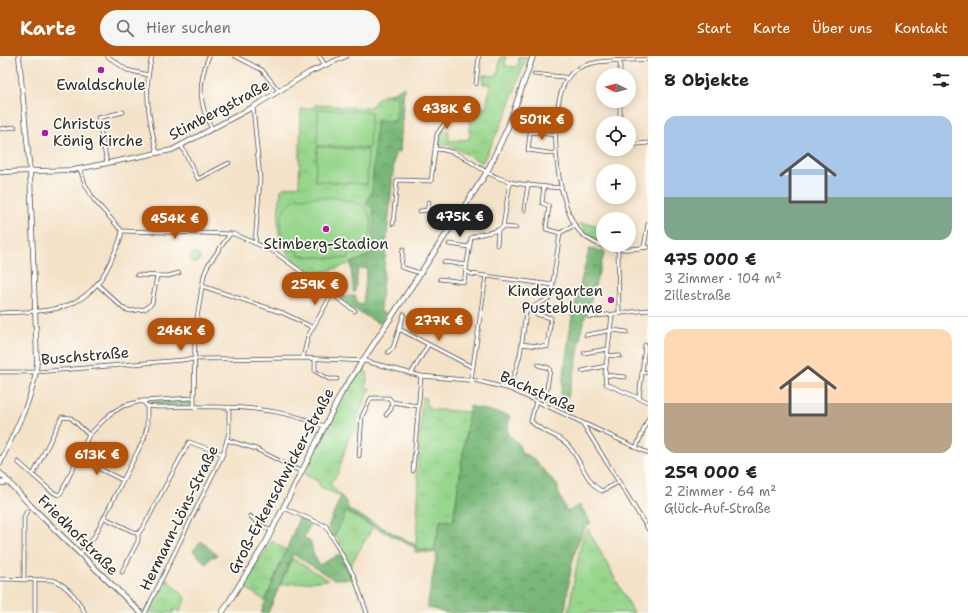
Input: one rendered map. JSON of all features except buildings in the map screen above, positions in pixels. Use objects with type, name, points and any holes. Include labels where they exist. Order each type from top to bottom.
[{"type":"main road","name":"Groß-Erkenschwicker-Straße","points":[[222,613],[272,531],[342,392],[487,172],[508,128],[533,56]]},
{"type":"main road","name":"Friedhofstraße","points":[[0,472],[80,554],[141,613]]},
{"type":"main road","points":[[0,483],[10,482]]},
{"type":"street","points":[[0,464],[1,458],[29,400],[37,372],[30,172],[19,56]]},
{"type":"street","points":[[107,56],[113,58],[127,70],[148,75]]},
{"type":"street","points":[[152,56],[148,75],[147,106],[157,153]]},
{"type":"street","points":[[209,56],[202,78],[200,100],[212,129]]},
{"type":"street","points":[[235,56],[262,70],[279,91]]},
{"type":"street","points":[[319,56],[325,65]]},
{"type":"street","name":"Stimbergstraße","points":[[0,172],[80,169],[172,150],[253,107],[310,72],[346,56]]},
{"type":"street","points":[[476,84],[479,56]]},
{"type":"street","points":[[611,56],[611,62]]},
{"type":"street","points":[[596,243],[582,234],[575,225],[561,188],[556,154],[556,135],[560,96],[567,79],[584,65],[648,59]]},
{"type":"street","points":[[620,61],[620,68]]},
{"type":"street","points":[[534,74],[564,77],[567,79]]},
{"type":"street","points":[[253,107],[260,179],[255,243]]},
{"type":"street","points":[[393,224],[398,180],[431,181],[437,134],[441,126],[454,110],[457,108],[462,108]]},
{"type":"street","points":[[524,109],[558,111]]},
{"type":"street","points":[[533,109],[528,150],[556,154]]},
{"type":"street","points":[[107,163],[98,118],[123,112]]},
{"type":"street","points":[[0,129],[15,127]]},
{"type":"street","points":[[530,132],[556,135]]},
{"type":"street","points":[[636,144],[648,143]]},
{"type":"street","points":[[181,145],[198,180],[229,163]]},
{"type":"street","points":[[435,149],[449,149],[487,172],[510,182],[561,188]]},
{"type":"street","points":[[80,169],[85,184],[94,200],[122,231],[230,234],[255,243],[277,254],[355,311]]},
{"type":"street","points":[[440,279],[464,282],[471,238],[475,235],[498,231],[503,227],[510,182]]},
{"type":"street","points":[[524,210],[528,184]]},
{"type":"street","points":[[544,186],[542,203],[549,206],[546,229],[560,233],[575,225]]},
{"type":"street","points":[[427,210],[429,202]]},
{"type":"street","points":[[420,211],[427,210],[451,226]]},
{"type":"street","points":[[636,248],[646,247],[648,224]]},
{"type":"street","points":[[503,227],[516,228]]},
{"type":"street","points":[[0,313],[50,311],[68,307],[80,300],[97,284],[105,272],[122,231]]},
{"type":"street","points":[[498,231],[498,245]]},
{"type":"street","points":[[510,389],[521,344],[525,317],[530,308],[552,296],[560,233]]},
{"type":"street","points":[[194,407],[195,330],[202,286],[208,264],[230,234]]},
{"type":"street","points":[[449,244],[469,247]]},
{"type":"street","points":[[403,249],[400,266],[420,273]]},
{"type":"street","points":[[618,252],[620,313]]},
{"type":"street","points":[[444,262],[466,265]]},
{"type":"street","points":[[466,271],[471,274],[553,285]]},
{"type":"street","points":[[137,274],[168,276],[180,273]]},
{"type":"street","points":[[97,284],[124,309],[131,311],[145,309],[152,303],[157,276]]},
{"type":"street","points":[[471,380],[486,276]]},
{"type":"street","points":[[202,286],[283,313],[312,327]]},
{"type":"street","points":[[303,358],[305,343],[312,327],[332,294]]},
{"type":"street","points":[[521,344],[547,347],[551,318],[536,314],[530,308]]},
{"type":"street","points":[[589,317],[648,310]]},
{"type":"street","points":[[388,352],[393,348],[404,314]]},
{"type":"street","points":[[612,315],[605,375],[606,384],[648,402]]},
{"type":"street","points":[[399,329],[472,367]]},
{"type":"street","points":[[586,335],[610,332],[627,332]]},
{"type":"street","points":[[411,374],[428,345]]},
{"type":"street","points":[[639,398],[645,346]]},
{"type":"street","points":[[584,353],[608,350]]},
{"type":"street","points":[[607,355],[620,356]]},
{"type":"street","points":[[315,358],[315,372],[329,378],[337,379]]},
{"type":"street","name":"Buschstraße","points":[[0,372],[37,372],[194,359],[315,358],[362,361]]},
{"type":"street","name":"Bachstraße","points":[[362,361],[421,376],[491,383],[510,389],[583,424],[647,527]]},
{"type":"street","points":[[538,365],[549,368],[550,370],[544,405]]},
{"type":"street","points":[[582,371],[606,366]]},
{"type":"street","points":[[642,373],[648,372]]},
{"type":"street","points":[[605,375],[626,377]]},
{"type":"street","points":[[413,471],[421,376]]},
{"type":"street","points":[[18,462],[51,491],[58,495],[89,435],[110,414],[124,406],[142,401],[193,398]]},
{"type":"street","points":[[359,456],[362,416],[371,398],[389,398],[392,402],[418,406]]},
{"type":"street","points":[[142,401],[147,406],[230,407],[272,410],[324,426]]},
{"type":"street","points":[[536,401],[531,421],[567,444],[576,455],[595,488],[602,491],[618,482]]},
{"type":"street","points":[[386,415],[391,409],[392,402]]},
{"type":"street","points":[[80,554],[94,537],[105,518],[146,433],[147,406]]},
{"type":"street","name":"Hermann-Löns-Straße","points":[[145,613],[223,454],[227,440],[230,407]]},
{"type":"street","points":[[33,475],[62,417],[71,418],[89,435]]},
{"type":"street","points":[[636,448],[648,418]]},
{"type":"street","points":[[583,424],[648,453]]},
{"type":"street","points":[[227,440],[256,449],[302,472]]},
{"type":"street","points":[[122,572],[138,541],[138,534],[144,526],[189,442],[223,454]]},
{"type":"street","points":[[78,458],[122,480]]},
{"type":"street","points":[[284,508],[326,526],[354,576],[367,613]]},
{"type":"street","points":[[24,580],[24,518],[27,511]]},
{"type":"street","points":[[250,516],[259,524],[272,531]]},
{"type":"street","points":[[105,518],[138,534]]},
{"type":"street","points":[[0,580],[52,580],[58,582],[78,600],[85,613]]},
{"type":"street","points":[[35,580],[35,613]]},
{"type":"green space","points":[[501,56],[506,56],[505,66],[518,67],[519,56],[527,56],[506,115],[482,163],[450,145],[439,145],[442,131],[449,131],[449,141],[469,139],[471,121],[469,120],[469,107],[486,108],[491,84],[483,84],[483,75],[497,76]]},
{"type":"green space","points":[[404,87],[400,152],[395,152],[380,311],[386,314],[380,324],[350,307],[336,294],[339,292],[346,298],[348,296],[356,296],[356,303],[363,304],[367,268],[358,269],[355,292],[353,292],[351,264],[369,255],[374,219],[372,208],[366,204],[372,191],[376,120],[395,121],[392,97],[387,95]]},
{"type":"green space","points":[[385,94],[398,98],[395,121],[376,120],[372,191],[366,204],[372,207],[374,219],[373,237],[369,255],[350,264],[326,271],[312,272],[303,264],[300,267],[295,263],[295,260],[283,245],[278,228],[278,219],[281,190],[285,187],[299,186],[301,109],[313,108],[315,105],[367,108],[370,107],[379,97]]},
{"type":"green space","points":[[318,109],[371,112],[369,148],[317,145]]},
{"type":"green space","points":[[317,147],[368,150],[367,184],[315,181]]},
{"type":"green space","name":"Stimberg-Stadion","points":[[299,198],[336,198],[355,202],[368,212],[371,220],[371,230],[361,253],[349,254],[349,258],[329,258],[298,255],[299,251],[287,249],[281,227],[281,219],[286,206]]},
{"type":"green space","points":[[579,223],[596,225],[596,239],[591,237]]},
{"type":"green space","points":[[589,249],[596,250],[596,252],[605,252],[582,326],[576,366],[564,410],[561,410],[560,399],[571,322]]},
{"type":"green space","points":[[195,253],[200,258],[195,263],[190,258]]},
{"type":"green space","points":[[363,368],[368,374],[366,386],[371,389],[361,408],[357,430],[348,439],[338,474],[330,483],[341,496],[322,488],[316,480],[305,475],[338,406]]},
{"type":"green space","points":[[422,397],[426,398],[426,406],[429,406],[429,409],[469,412],[453,523],[441,519],[434,550],[418,549],[416,545],[419,479],[417,478]]},
{"type":"green space","points":[[191,399],[191,405],[156,405],[155,401]]},
{"type":"green space","points":[[470,406],[510,416],[507,433],[518,443],[522,453],[533,458],[558,486],[558,492],[567,512],[580,505],[591,523],[579,539],[575,551],[565,613],[445,613],[427,607],[437,553],[415,552],[415,548],[346,512],[334,537],[328,527],[341,496],[345,500],[349,510],[416,545],[419,549],[434,550],[441,519],[453,522]]},
{"type":"green space","points":[[346,512],[373,527],[350,566],[339,548],[341,546],[336,536],[334,537]]},
{"type":"green space","points":[[299,518],[310,523],[304,538],[311,542],[313,553],[319,565],[340,554],[354,579],[333,579],[293,554],[268,613],[261,613]]},
{"type":"green space","points":[[588,529],[634,613],[568,613],[580,548],[583,537]]},
{"type":"green space","points":[[201,541],[217,555],[215,557],[212,556],[206,564],[193,551]]},
{"type":"green space","points":[[272,541],[286,550],[265,601],[243,586]]},
{"type":"green space","points":[[292,558],[328,580],[280,585]]},
{"type":"green space","points":[[166,578],[186,598],[179,613],[175,609],[173,613],[150,613]]},
{"type":"place","name":"Ewaldschule","points":[[101,70]]},
{"type":"place","name":"Christus König Kirche","points":[[45,133]]},
{"type":"place","name":"Stimberg-Stadion","points":[[326,229]]},
{"type":"place","name":"Kindergarten Pusteblume","points":[[611,300]]}]
